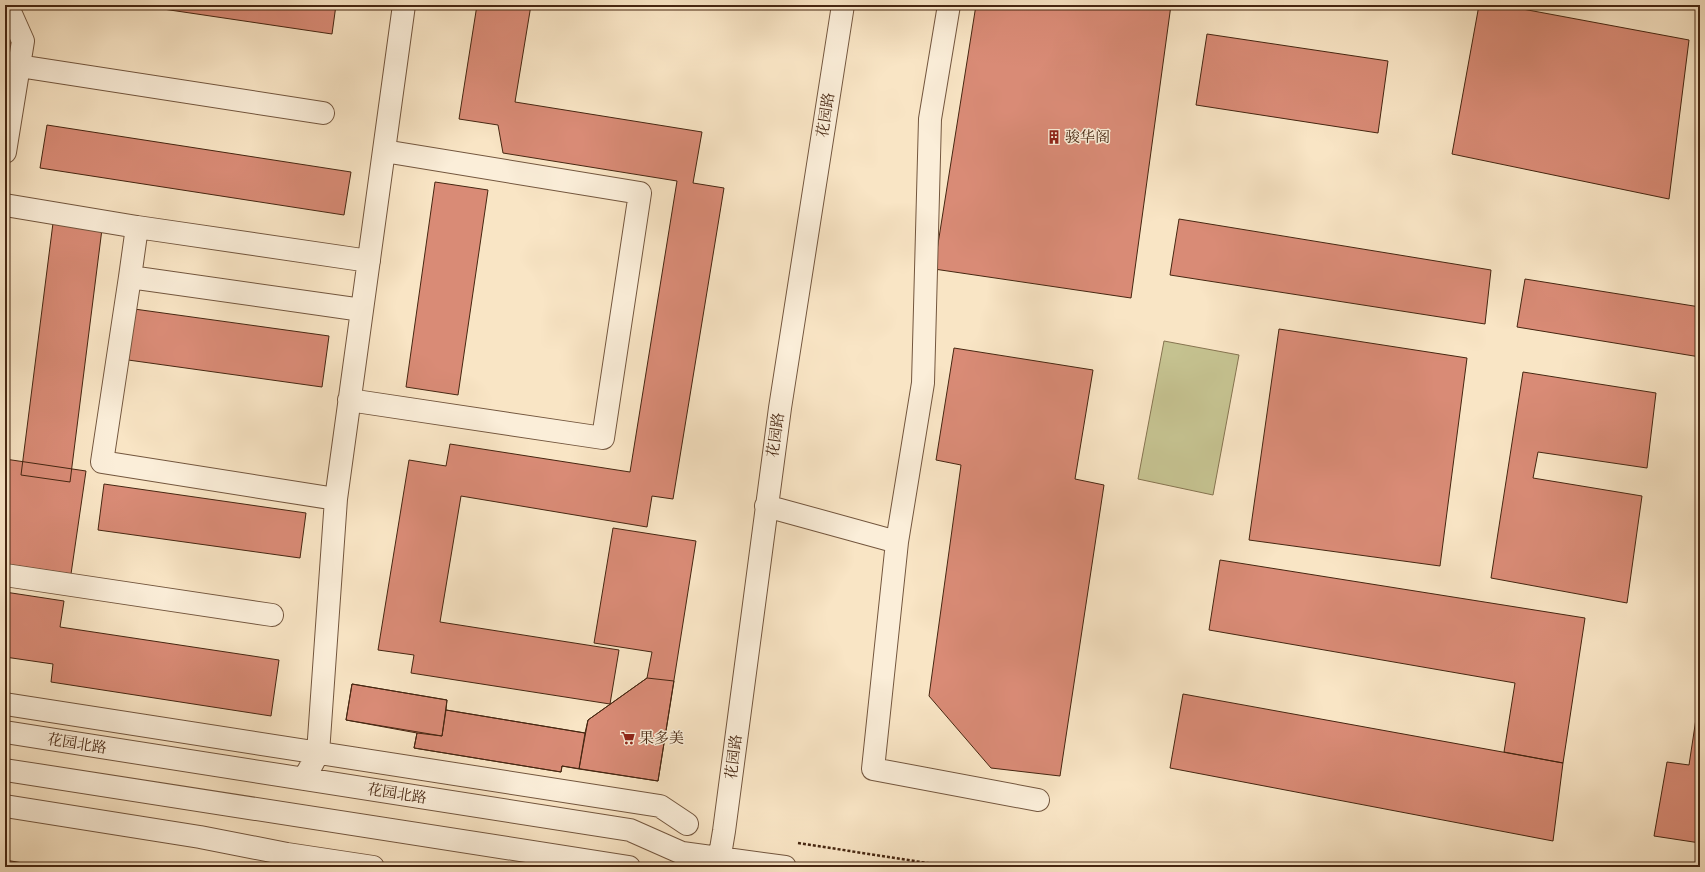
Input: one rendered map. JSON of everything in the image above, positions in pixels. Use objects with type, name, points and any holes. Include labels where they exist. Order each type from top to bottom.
[{"type":"street","points":[[304,779],[318,752],[336,499],[404,5]]},
{"type":"street","name":"花园路","points":[[719,862],[780,408],[843,5]]},
{"type":"street","points":[[950,5],[930,119],[923,383],[897,542],[873,769],[1038,800]]},
{"type":"street","points":[[5,152],[23,40],[9,16]]},
{"type":"street","points":[[19,66],[323,113]]},
{"type":"street","points":[[350,400],[603,438],[640,193],[384,151]]},
{"type":"street","points":[[5,205],[137,227],[369,261]]},
{"type":"street","points":[[137,227],[102,462],[336,499]]},
{"type":"street","points":[[130,277],[362,310]]},
{"type":"street","points":[[766,506],[897,542]]},
{"type":"street","points":[[5,575],[272,615]]},
{"type":"street","points":[[5,704],[660,806],[687,824]]},
{"type":"street","name":"花园北路","points":[[5,732],[630,830],[682,852],[719,862],[785,867]]},
{"type":"street","points":[[5,770],[629,867]]},
{"type":"street","points":[[5,806],[200,837],[287,854],[373,867]]},
{"type":"path","points":[[790,842],[953,867]]},
{"type":"shaded area","points":[[1164,341],[1239,355],[1213,495],[1138,479]]},
{"type":"building","points":[[136,5],[336,5],[332,34]]},
{"type":"building","points":[[477,5],[531,5],[515,102],[702,132],[693,183],[724,188],[673,499],[652,496],[647,527],[461,496],[440,622],[619,650],[610,704],[411,673],[414,655],[378,650],[409,460],[446,466],[450,444],[630,472],[677,181],[503,153],[498,125],[459,119]]},
{"type":"building","name":"骏华阁","points":[[976,5],[1171,5],[1131,298],[934,269]]},
{"type":"building","points":[[1479,5],[1501,5],[1689,40],[1669,199],[1452,154]]},
{"type":"building","points":[[1207,34],[1388,61],[1378,133],[1196,105]]},
{"type":"building","points":[[5,42],[17,44],[5,96]]},
{"type":"building","points":[[47,125],[351,172],[344,215],[40,168]]},
{"type":"building","points":[[435,182],[488,190],[458,395],[406,387]]},
{"type":"building","points":[[1179,219],[1491,270],[1485,324],[1170,275]]},
{"type":"building","points":[[53,223],[102,229],[70,482],[21,475]]},
{"type":"building","points":[[1525,279],[1700,307],[1700,357],[1517,327]]},
{"type":"building","points":[[127,308],[329,336],[322,387],[121,359]]},
{"type":"building","points":[[1279,329],[1467,358],[1440,566],[1249,540]]},
{"type":"building","points":[[954,348],[1093,370],[1075,479],[1104,485],[1060,776],[991,768],[929,696],[961,465],[936,460]]},
{"type":"building","points":[[1523,372],[1656,393],[1647,468],[1538,452],[1533,478],[1642,496],[1627,603],[1491,578]]},
{"type":"building","points":[[5,459],[86,471],[71,574],[5,564]]},
{"type":"building","points":[[104,484],[306,513],[300,558],[98,530]]},
{"type":"building","points":[[613,528],[696,541],[658,781],[562,766],[561,772],[414,748],[417,733],[346,720],[352,684],[447,700],[446,710],[585,733],[588,720],[647,678],[652,652],[594,643]]},
{"type":"building","points":[[1220,560],[1585,618],[1563,763],[1504,752],[1515,683],[1209,630]]},
{"type":"building","points":[[5,592],[64,601],[60,627],[279,660],[271,716],[51,682],[53,664],[5,657]]},
{"type":"building","points":[[647,678],[674,681],[658,781],[579,769],[588,720]]},
{"type":"building","points":[[352,684],[447,700],[442,736],[346,720]]},
{"type":"building","points":[[1183,694],[1563,763],[1553,841],[1170,768]]},
{"type":"building","points":[[1699,699],[1700,843],[1654,836],[1667,762],[1689,765]]},
{"type":"building","points":[[446,710],[585,733],[579,769],[562,766],[561,772],[414,748],[417,733],[442,736]]},
{"type":"building","points":[[5,860],[47,867],[5,867]]},
{"type":"place","name":"骏华阁","points":[[1054,137]]},
{"type":"place","name":"果多美","points":[[628,738]]}]
